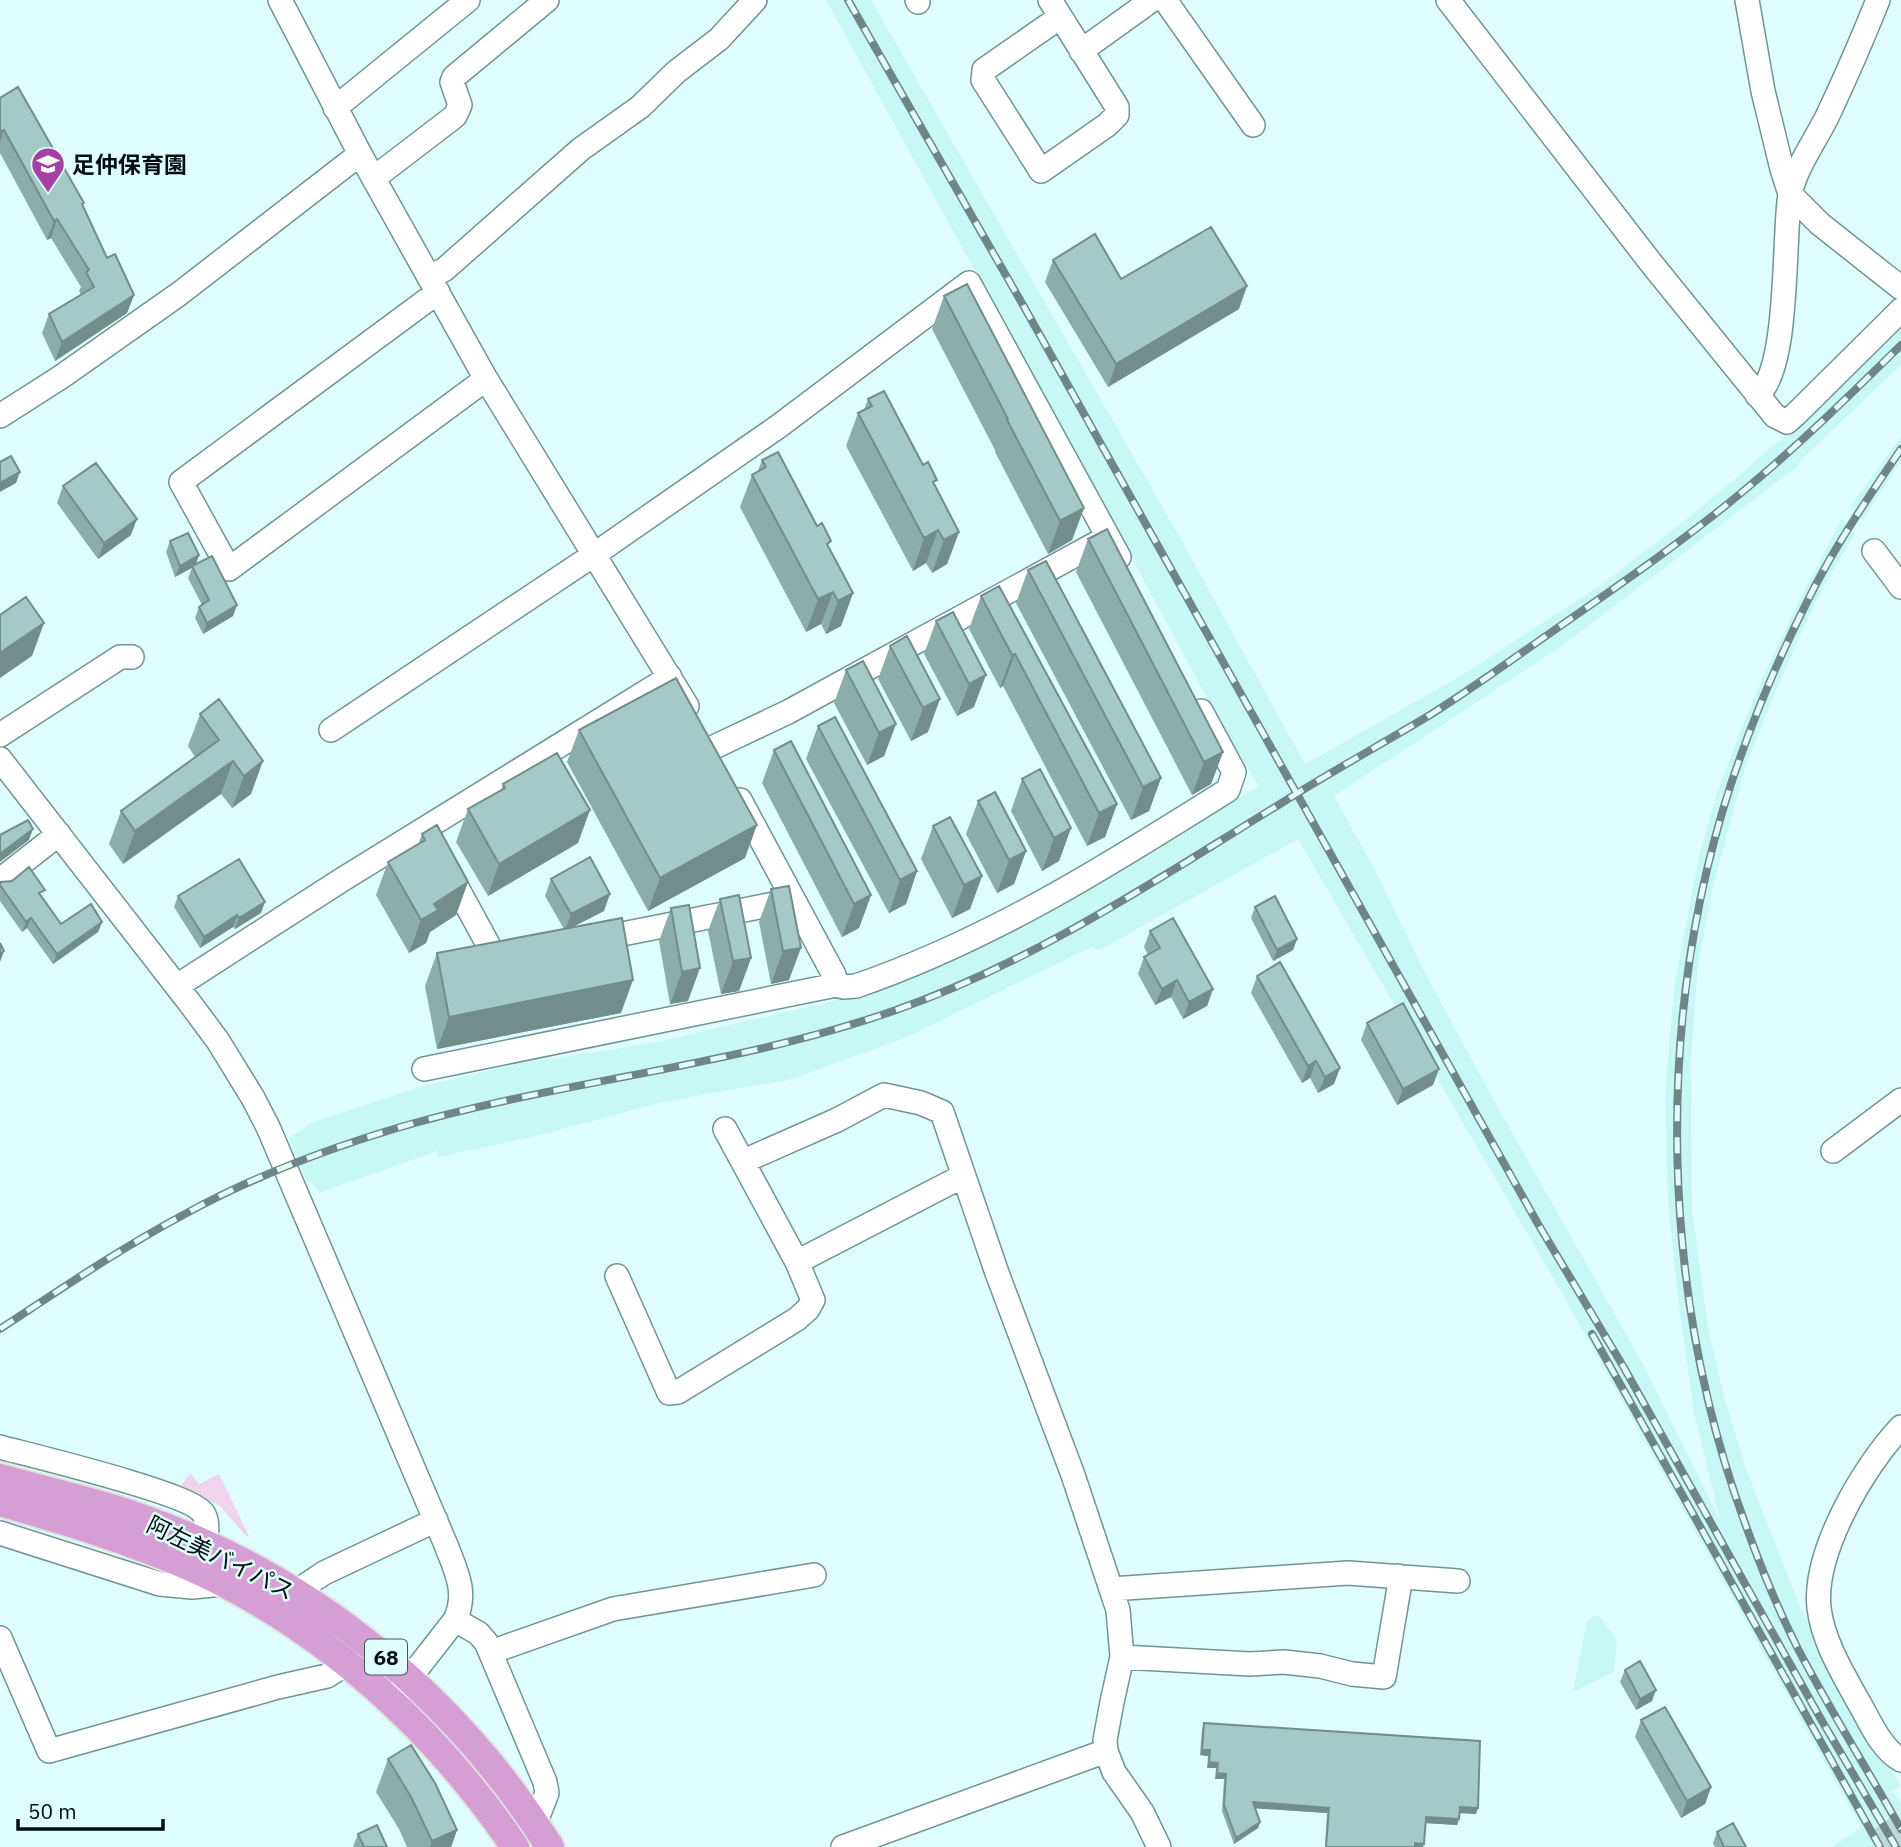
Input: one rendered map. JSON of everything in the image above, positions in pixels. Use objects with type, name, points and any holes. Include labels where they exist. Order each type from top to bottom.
[{"type":"main road","name":"阿左美バイパス","points":[[0,1478],[137,1516],[206,1545],[301,1595],[410,1678],[478,1747],[543,1835]]},
{"type":"main road","name":"阿左美バイパス","points":[[0,1502],[154,1552],[223,1584],[289,1621],[392,1702],[452,1763],[515,1847]]},
{"type":"street","points":[[280,0],[360,155],[486,379],[712,748],[834,975],[836,985]]},
{"type":"street","points":[[335,108],[468,0]]},
{"type":"street","points":[[374,178],[455,116],[460,105],[452,82],[454,77],[547,0]]},
{"type":"street","points":[[486,379],[229,569],[181,482],[434,284],[445,270],[581,149],[640,107],[676,72],[719,39],[755,0]]},
{"type":"street","points":[[1081,51],[1152,0]]},
{"type":"street","points":[[1165,0],[1253,125]]},
{"type":"street","points":[[1448,0],[1774,416],[1787,422],[1901,310]]},
{"type":"street","points":[[1747,0],[1763,91],[1790,194],[1820,224],[1901,288]]},
{"type":"street","points":[[1757,395],[1764,390],[1770,378],[1779,330],[1786,276],[1790,194],[1854,60],[1878,0]]},
{"type":"street","points":[[1055,8],[1117,107],[1116,116],[1107,125],[1041,171],[983,80],[984,70],[1055,8]]},
{"type":"street","points":[[0,416],[61,377],[179,294],[360,155]]},
{"type":"street","points":[[331,730],[595,554],[779,426],[969,283],[1126,571]]},
{"type":"street","points":[[712,748],[788,712],[1108,537]]},
{"type":"street","points":[[1874,551],[1901,587]]},
{"type":"street","points":[[0,735],[120,657],[132,657]]},
{"type":"street","points":[[177,986],[670,677]]},
{"type":"street","points":[[424,1069],[836,985],[856,986],[931,958],[1045,902],[1228,790],[1234,772],[1188,687]]},
{"type":"street","points":[[0,759],[177,986],[232,1062],[268,1127],[436,1520],[460,1581],[461,1606],[456,1620],[392,1702]]},
{"type":"street","points":[[425,829],[496,959],[536,951]]},
{"type":"street","points":[[0,880],[59,834]]},
{"type":"street","points":[[576,943],[779,903],[792,897]]},
{"type":"street","points":[[744,1161],[884,1096],[921,1103],[942,1112],[1073,1475],[1118,1611],[1122,1657],[1105,1740],[1106,1751],[1114,1772],[1142,1812],[1160,1847]]},
{"type":"street","points":[[1833,1151],[1901,1100]]},
{"type":"street","points":[[617,1276],[669,1393],[678,1392],[797,1320],[808,1309],[813,1300],[797,1262],[725,1129]]},
{"type":"street","points":[[797,1262],[963,1176]]},
{"type":"street","points":[[1901,1427],[1881,1450],[1852,1494],[1824,1563],[1818,1596],[1821,1622],[1827,1640],[1848,1683],[1881,1741],[1901,1760]]},
{"type":"street","points":[[0,1447],[162,1492],[194,1506],[206,1517],[206,1545]]},
{"type":"street","points":[[301,1595],[306,1585],[324,1573],[436,1520]]},
{"type":"street","points":[[0,1533],[160,1584],[192,1587],[223,1584]]},
{"type":"street","points":[[1111,1590],[1348,1573],[1458,1581]]},
{"type":"street","points":[[491,1652],[613,1609],[814,1576]]},
{"type":"street","points":[[1122,1657],[1250,1664],[1284,1662],[1384,1677],[1399,1588],[1398,1576]]},
{"type":"street","points":[[456,1620],[478,1633],[486,1642],[545,1782],[547,1793],[543,1835]]},
{"type":"street","points":[[0,1638],[49,1751],[278,1687],[327,1676],[346,1664]]},
{"type":"street","points":[[843,1847],[1106,1751]]},
{"type":"shaded area","points":[[826,0],[871,0],[1174,527],[1305,764],[1461,676],[1605,582],[1729,484],[1821,404],[1901,327],[1901,365],[1799,462],[1798,466],[1562,646],[1334,796],[1492,1097],[1643,1364],[1720,1520],[1694,1413],[1668,1203],[1665,1095],[1674,988],[1699,856],[1718,790],[1737,740],[1797,605],[1842,518],[1855,534],[1828,579],[1773,698],[1745,768],[1713,887],[1698,964],[1691,1061],[1692,1209],[1708,1328],[1724,1396],[1746,1469],[1801,1609],[1840,1687],[1901,1786],[1893,1791],[1901,1803],[1901,1847],[1832,1847],[1861,1827],[1559,1288],[1298,839],[1098,951],[1094,946],[902,1039],[789,1080],[667,1101],[532,1137],[438,1157],[437,1151],[319,1193],[312,1183],[307,1181],[288,1139],[313,1122],[419,1087],[515,1064],[648,1044],[842,999],[878,988],[963,954],[1078,895],[1259,786],[1225,731]]},
{"type":"shaded area","points":[[1901,437],[1901,460],[1863,520],[1850,507]]},
{"type":"shaded area","points":[[190,1473],[199,1484],[219,1474],[249,1536],[246,1536],[219,1505],[179,1489]]},
{"type":"shaded area","points":[[1599,1616],[1617,1639],[1614,1672],[1573,1692],[1587,1621]]},
{"type":"building","points":[[18,87],[84,203],[82,204],[107,258],[115,254],[134,295],[62,342],[49,314],[94,287],[86,272],[89,270],[57,219],[54,221],[4,130],[0,131],[0,98]]},
{"type":"building","points":[[1211,227],[1247,286],[1116,364],[1053,260],[1095,234],[1121,279]]},
{"type":"building","points":[[967,284],[1084,508],[1060,521],[944,296]]},
{"type":"building","points":[[884,391],[923,465],[928,462],[937,480],[933,482],[959,532],[944,540],[938,530],[924,538],[858,413],[872,406],[868,399]]},
{"type":"building","points":[[778,452],[817,526],[822,523],[831,541],[827,544],[853,593],[838,601],[833,592],[818,599],[752,475],[766,467],[762,460]]},
{"type":"building","points":[[11,456],[20,472],[0,483],[0,462]]},
{"type":"building","points":[[96,463],[137,519],[104,543],[63,486]]},
{"type":"building","points":[[1107,529],[1223,752],[1204,762],[1088,539]]},
{"type":"building","points":[[188,533],[199,555],[180,566],[170,541]]},
{"type":"building","points":[[212,556],[237,605],[207,623],[199,607],[209,600],[192,566]]},
{"type":"building","points":[[1046,561],[1161,778],[1143,787],[1028,570]]},
{"type":"building","points":[[999,586],[1117,804],[1099,813],[1015,654],[1012,655],[981,596]]},
{"type":"building","points":[[26,597],[44,623],[0,653],[0,615]]},
{"type":"building","points":[[953,612],[986,675],[969,684],[936,621]]},
{"type":"building","points":[[907,636],[940,699],[923,708],[890,646]]},
{"type":"building","points":[[863,661],[896,724],[879,733],[846,670]]},
{"type":"building","points":[[676,678],[757,825],[660,878],[579,730]]},
{"type":"building","points":[[219,699],[263,761],[244,776],[233,761],[135,831],[121,811],[219,740],[200,714]]},
{"type":"building","points":[[835,717],[917,871],[900,880],[818,726]]},
{"type":"building","points":[[791,741],[871,895],[854,904],[774,750]]},
{"type":"building","points":[[557,753],[590,810],[499,864],[468,809],[505,788],[503,784]]},
{"type":"building","points":[[1040,769],[1071,828],[1054,838],[1022,779]]},
{"type":"building","points":[[995,792],[1026,851],[1009,860],[978,801]]},
{"type":"building","points":[[950,817],[982,876],[964,885],[933,826]]},
{"type":"building","points":[[28,820],[33,829],[0,854],[0,835]]},
{"type":"building","points":[[437,825],[468,882],[434,904],[438,910],[421,920],[388,862],[425,840],[422,834]]},
{"type":"building","points":[[590,857],[610,894],[571,914],[551,879]]},
{"type":"building","points":[[239,859],[265,902],[239,918],[237,915],[204,937],[178,896]]},
{"type":"building","points":[[29,867],[45,890],[39,893],[61,924],[91,904],[102,922],[57,954],[31,918],[26,922],[0,885],[0,882],[12,881]]},
{"type":"building","points":[[789,886],[801,948],[783,951],[771,889]]},
{"type":"building","points":[[739,895],[751,958],[733,961],[720,899]]},
{"type":"building","points":[[1275,896],[1297,939],[1277,950],[1255,907]]},
{"type":"building","points":[[689,905],[700,968],[682,972],[671,908]]},
{"type":"building","points":[[622,918],[633,980],[449,1017],[437,953]]},
{"type":"building","points":[[1173,918],[1213,989],[1189,1002],[1177,980],[1162,989],[1144,957],[1160,948],[1150,931]]},
{"type":"building","points":[[1280,962],[1340,1068],[1325,1077],[1316,1061],[1308,1066],[1257,976]]},
{"type":"building","points":[[1403,1003],[1439,1069],[1403,1089],[1367,1023]]},
{"type":"building","points":[[1640,1661],[1656,1690],[1640,1699],[1625,1670]]},
{"type":"building","points":[[1665,1707],[1711,1787],[1687,1801],[1641,1720]]},
{"type":"building","points":[[1204,1723],[1480,1741],[1478,1808],[1460,1807],[1459,1819],[1426,1817],[1424,1844],[1415,1843],[1415,1847],[1326,1847],[1329,1808],[1253,1802],[1260,1822],[1236,1838],[1224,1805],[1226,1774],[1217,1773],[1218,1763],[1209,1762],[1210,1750],[1202,1750]]},
{"type":"building","points":[[411,1745],[435,1783],[457,1830],[432,1841],[411,1797],[388,1759]]},
{"type":"building","points":[[1733,1823],[1746,1847],[1724,1847],[1717,1832]]},
{"type":"building","points":[[377,1825],[387,1847],[364,1847],[358,1834]]},
{"type":"tunnel","points":[[1878,1847],[1901,1830]]},
{"type":"railway","points":[[848,0],[1023,305],[1538,1224],[1623,1366],[1822,1721],[1896,1847]]},
{"type":"railway","points":[[0,1329],[161,1227],[236,1188],[316,1155],[459,1111],[710,1060],[835,1029],[896,1010],[947,990],[1045,944],[1140,890],[1478,684],[1719,511],[1823,421],[1901,345]]},
{"type":"railway","points":[[1901,449],[1818,580],[1766,690],[1731,784],[1706,874],[1689,967],[1679,1061],[1677,1156],[1683,1251],[1697,1345],[1718,1437],[1746,1526],[1798,1649],[1901,1829]]},
{"type":"railway","points":[[1592,1334],[1880,1847]]},
{"type":"place","name":"足仲保育園","points":[[48,194]]}]
